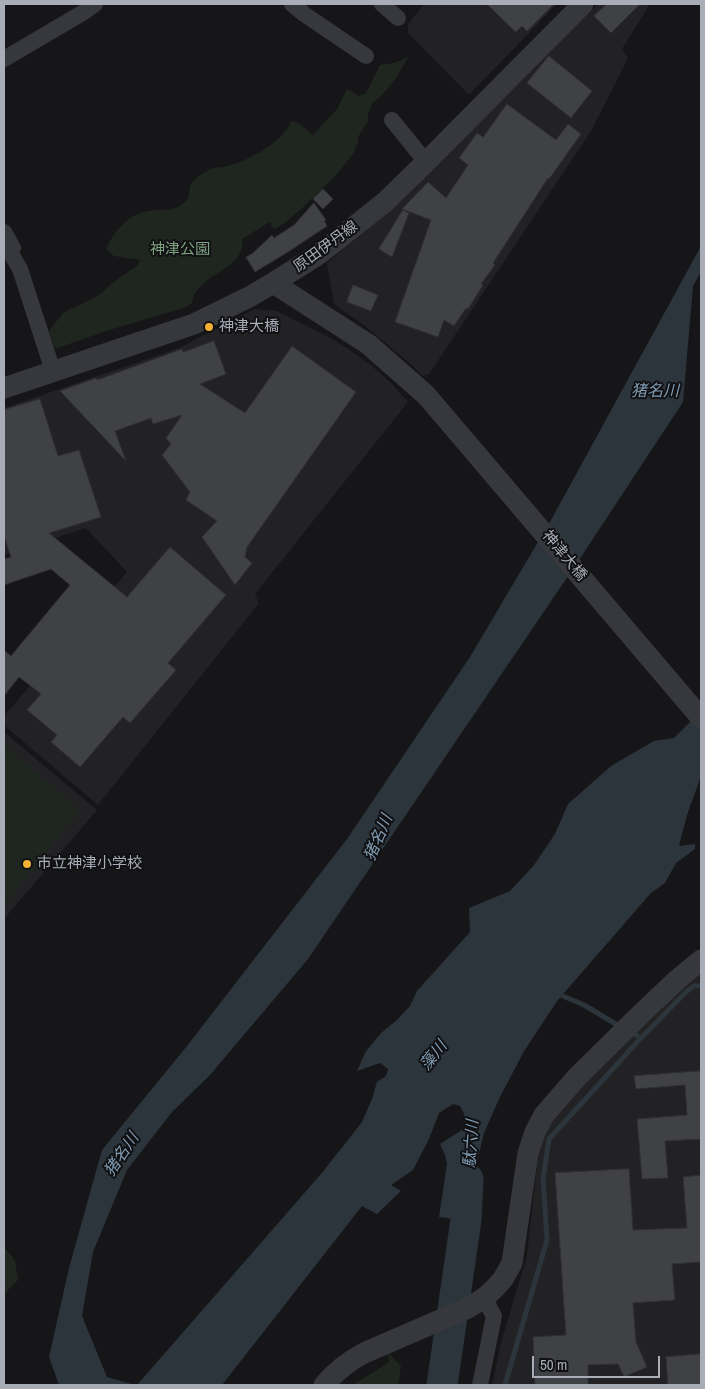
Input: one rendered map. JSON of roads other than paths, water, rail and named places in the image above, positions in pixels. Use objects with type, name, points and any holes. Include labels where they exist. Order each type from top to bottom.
[{"type":"street","points":[[4,59],[95,4]]},
{"type":"street","points":[[292,4],[366,56]]},
{"type":"street","points":[[382,4],[398,18]]},
{"type":"street","name":"原田伊丹線","points":[[4,388],[194,324],[234,305],[273,283],[336,241],[385,202],[583,4]]},
{"type":"street","points":[[392,120],[426,162]]},
{"type":"street","points":[[4,232],[13,248],[10,252],[20,269],[53,371]]},
{"type":"street","name":"神津大橋","points":[[273,283],[368,344],[426,395],[701,718]]},
{"type":"street","points":[[324,1385],[351,1360],[476,1303],[503,1279],[512,1263],[528,1153],[535,1132],[544,1115],[577,1077],[642,1012],[701,960]]},
{"type":"street","points":[[476,1303],[494,1316],[480,1385]]},
{"type":"water","name":"猪名川","points":[[701,246],[701,272],[693,286],[683,402],[581,557],[308,959],[210,1075],[172,1112],[127,1170],[93,1252],[82,1316],[107,1377],[135,1385],[59,1385],[49,1357],[69,1268],[102,1150],[187,1046],[347,839],[470,657],[551,520]]},
{"type":"water","name":"藻川","points":[[701,711],[701,776],[687,815],[679,846],[695,844],[695,849],[676,863],[665,883],[651,893],[557,1001],[523,1053],[484,1133],[478,1157],[470,1221],[439,1217],[447,1164],[440,1144],[465,1128],[464,1114],[460,1106],[453,1104],[439,1113],[429,1139],[413,1170],[391,1185],[401,1191],[377,1214],[362,1206],[222,1385],[137,1385],[321,1174],[362,1122],[377,1082],[386,1076],[388,1069],[380,1063],[357,1071],[366,1051],[381,1033],[410,1006],[417,991],[470,932],[469,908],[510,891],[534,865],[555,834],[568,804],[611,766],[654,741],[674,738]]},
{"type":"waterway","points":[[631,1032],[641,1038],[687,991],[694,986],[701,986]]},
{"type":"waterway","points":[[556,993],[584,1005],[621,1027]]},
{"type":"waterway","points":[[505,1385],[547,1240],[543,1179],[549,1139],[641,1038]]},
{"type":"waterway","name":"駄六川","points":[[442,1385],[466,1220],[468,1179]]},
{"type":"place","name":"神津大橋","points":[[209,327]]},
{"type":"place","name":"市立神津小学校","points":[[27,864]]},
{"type":"park label","name":"神津公園","points":[[180,250]]}]
